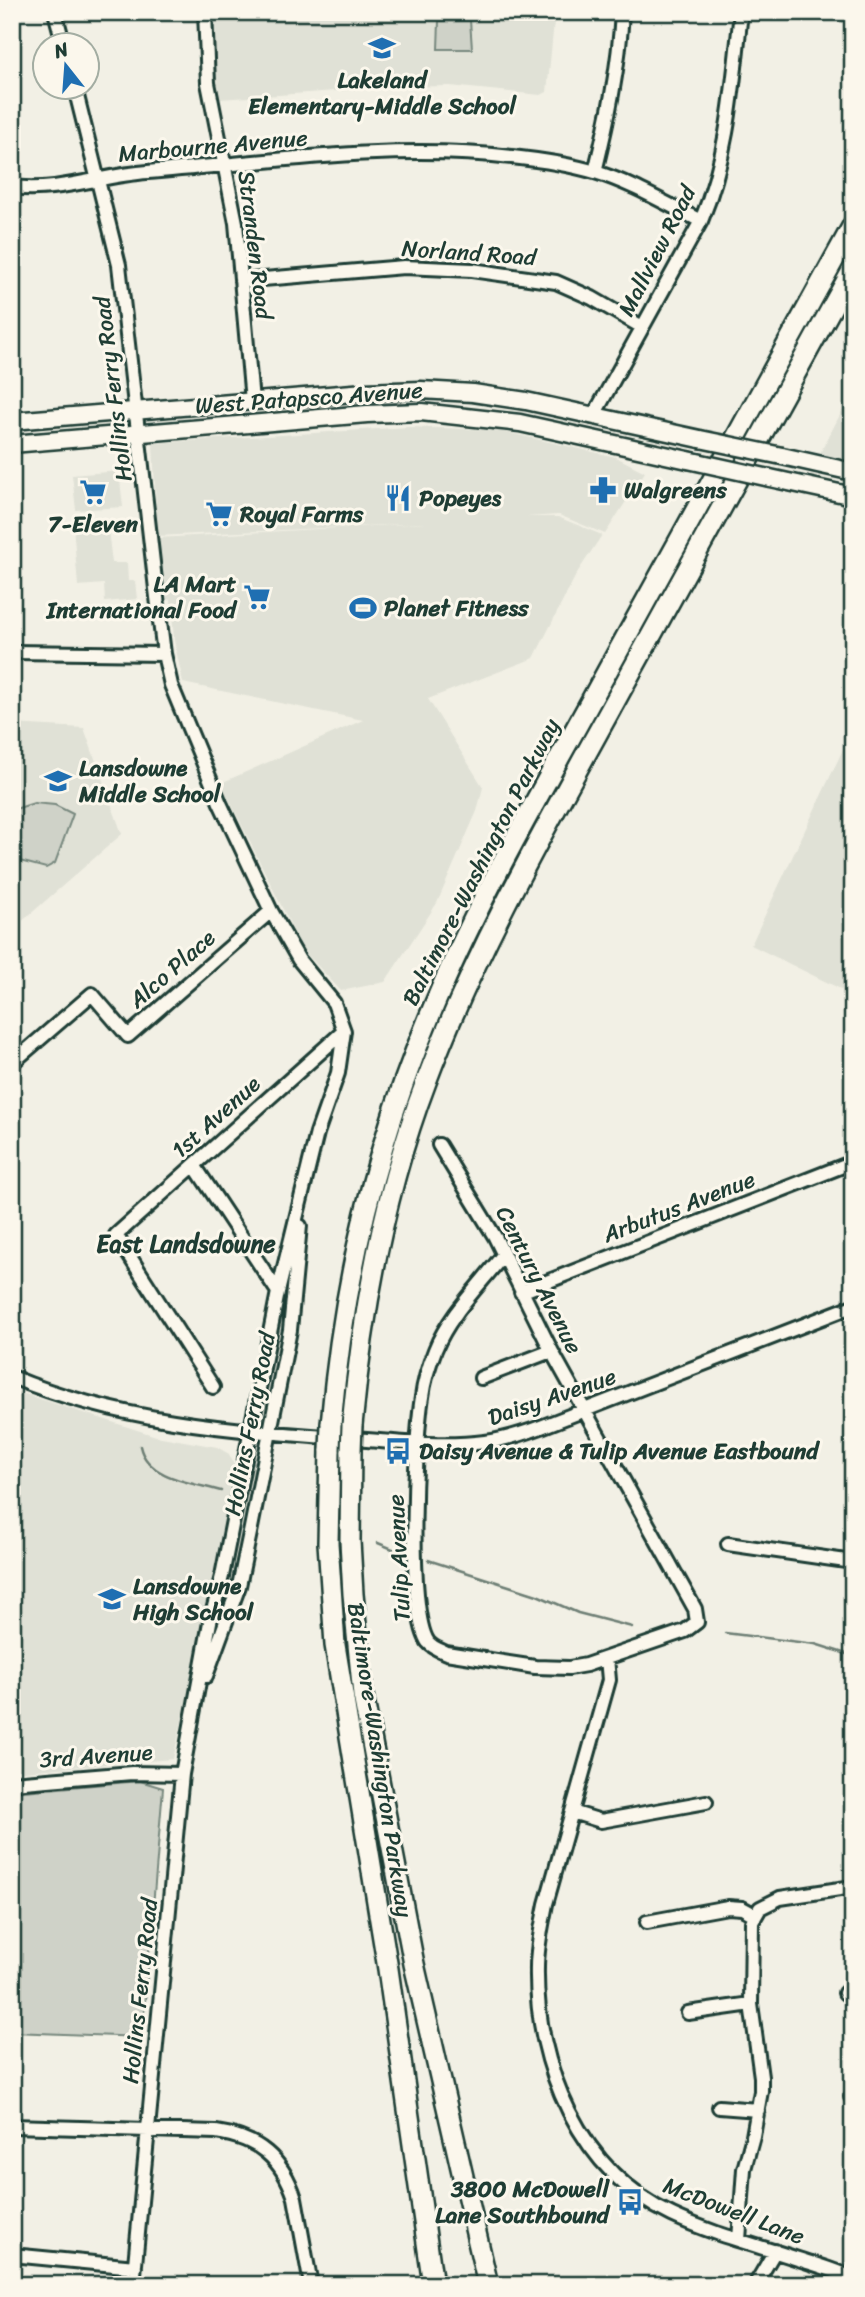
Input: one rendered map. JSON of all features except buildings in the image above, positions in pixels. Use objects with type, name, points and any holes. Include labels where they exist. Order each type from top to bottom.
[{"type":"highway","name":"Baltimore-Washington Parkway","points":[[433,2285],[388,1969],[344,1712],[335,1645],[328,1543],[331,1424],[342,1322],[362,1221],[389,1124],[428,1018],[473,922],[853,225]]},
{"type":"highway","name":"Baltimore-Washington Parkway","points":[[488,2285],[414,1964],[366,1708],[350,1541],[352,1425],[363,1325],[383,1225],[409,1130],[447,1030],[521,876],[853,269]]},
{"type":"main road","name":"West Patapsco Avenue","points":[[12,421],[313,396],[421,390],[473,393],[526,401],[853,472]]},
{"type":"main road","points":[[254,423],[260,412],[303,408],[311,403],[313,396]]},
{"type":"main road","name":"West Patapsco Avenue","points":[[12,444],[367,414],[421,412],[508,421],[853,496]]},
{"type":"main road","points":[[582,436],[593,427],[684,446],[700,439]]},
{"type":"street","points":[[55,12],[60,32]]},
{"type":"street","name":"Stranden Road","points":[[205,12],[208,83],[236,223],[252,401]]},
{"type":"street","points":[[595,172],[609,112],[622,12]]},
{"type":"street","name":"Mallview Road","points":[[593,417],[701,221],[710,199],[724,148],[741,12]]},
{"type":"street","name":"Hollins Ferry Road","points":[[79,102],[120,265],[164,654],[171,685],[271,911],[299,960],[334,1003],[344,1031],[338,1073],[317,1133],[278,1292],[222,1576],[210,1622],[182,1774],[133,2285]]},
{"type":"street","name":"Marbourne Avenue","points":[[12,187],[49,188],[141,172],[410,151],[495,155],[595,172],[620,181],[701,221]]},
{"type":"street","name":"Norland Road","points":[[241,281],[404,267],[472,270],[556,282],[592,298],[642,327]]},
{"type":"street","points":[[12,652],[164,654]]},
{"type":"street","name":"Alco Place","points":[[12,1063],[92,994],[128,1036],[271,911]]},
{"type":"street","name":"1st Avenue","points":[[213,1387],[116,1235],[344,1031]]},
{"type":"street","name":"Century Avenue","points":[[439,1145],[487,1223],[551,1351],[695,1609],[697,1622]]},
{"type":"street","name":"Arbutus Avenue","points":[[521,1292],[853,1162]]},
{"type":"street","points":[[194,1166],[278,1292]]},
{"type":"street","name":"Hollins Ferry Road","points":[[196,1703],[239,1586],[290,1330],[303,1186]]},
{"type":"street","name":"Tulip Avenue","points":[[503,1255],[444,1331],[435,1350],[422,1397],[417,1443],[416,1568],[420,1615],[428,1642],[446,1653],[552,1669],[586,1665],[685,1631],[697,1622]]},
{"type":"street","name":"Daisy Avenue","points":[[12,1377],[104,1407],[250,1432],[464,1444],[512,1437],[853,1306]]},
{"type":"street","points":[[481,1378],[551,1351]]},
{"type":"street","points":[[728,1544],[853,1562]]},
{"type":"street","name":"McDowell Lane","points":[[607,1658],[609,1680],[546,1904],[538,1942],[539,2016],[551,2066],[583,2138],[616,2177],[651,2204],[673,2216],[853,2279]]},
{"type":"street","name":"3rd Avenue","points":[[12,1783],[132,1773],[182,1774]]},
{"type":"street","points":[[572,1812],[601,1821],[706,1802]]},
{"type":"street","points":[[739,2240],[744,2169],[758,2110],[761,2077],[751,2004],[751,1934],[755,1915],[760,1908],[780,1898],[853,1887]]},
{"type":"street","points":[[647,1922],[728,1907],[742,1908],[755,1915]]},
{"type":"street","points":[[688,2013],[751,2004]]},
{"type":"street","points":[[719,2107],[758,2110]]},
{"type":"street","points":[[12,2126],[147,2129],[234,2135],[248,2139],[273,2158],[283,2171],[295,2198],[311,2285]]},
{"type":"street","points":[[755,2285],[775,2251]]},
{"type":"street","points":[[12,2255],[135,2267]]},
{"type":"shaded area","name":"Lakeland Elementary-Middle School","points":[[212,12],[555,12],[547,92],[541,95],[450,86],[393,87],[219,99],[213,57]]},
{"type":"shaded area","points":[[470,20],[472,49],[438,49],[439,21]]},
{"type":"shaded area","points":[[853,390],[853,464],[818,457]]},
{"type":"shaded area","points":[[409,427],[497,430],[616,457],[645,472],[605,534],[559,515],[527,517],[558,517],[602,535],[577,573],[534,658],[428,699],[483,787],[477,811],[437,903],[385,982],[341,991],[303,950],[221,783],[363,720],[183,683],[174,640],[171,600],[166,599],[157,538],[426,523],[157,536],[153,443]]},
{"type":"shaded area","points":[[119,471],[123,507],[76,510],[72,475]]},
{"type":"shaded area","points":[[107,521],[112,563],[127,563],[128,581],[135,581],[137,599],[105,602],[104,584],[78,586],[73,525]]},
{"type":"shaded area","name":"Lansdowne Middle School","points":[[12,724],[84,728],[122,834],[12,930]]},
{"type":"shaded area","points":[[853,728],[853,995],[751,945]]},
{"type":"shaded area","points":[[34,803],[55,805],[73,814],[55,863],[46,868],[12,859],[12,810]]},
{"type":"shaded area","name":"Lansdowne High School","points":[[12,1390],[156,1436],[217,1447],[229,1454],[234,1464],[236,1473],[216,1576],[173,1759],[12,1772]]},
{"type":"shaded area","points":[[140,1781],[163,1788],[142,2037],[12,2032],[12,1792]]},
{"type":"waterway","points":[[140,1446],[144,1457],[162,1473],[221,1491]]},
{"type":"waterway","points":[[378,1543],[400,1552]]},
{"type":"waterway","points":[[428,1560],[537,1595],[578,1613],[632,1627]]},
{"type":"waterway","points":[[725,1633],[815,1644],[853,1656]]},
{"type":"place","name":"Lakeland Elementary-Middle School","points":[[382,48]]},
{"type":"place","name":"Walgreens","points":[[603,490]]},
{"type":"place","name":"7-Eleven","points":[[93,492]]},
{"type":"place","name":"Popeyes","points":[[398,498]]},
{"type":"place","name":"Royal Farms","points":[[219,514]]},
{"type":"place","name":"LA Mart International Food","points":[[257,597]]},
{"type":"place","name":"Planet Fitness","points":[[363,608]]},
{"type":"place","name":"Lansdowne Middle School","points":[[58,781]]},
{"type":"place","name":"Daisy Avenue & Tulip Avenue Eastbound","points":[[398,1451]]},
{"type":"place","name":"Lansdowne High School","points":[[112,1599]]},
{"type":"place","name":"3800 McDowell Lane Southbound","points":[[630,2202]]},
{"type":"district","name":"East Landsdowne","points":[[186,1244]]}]
